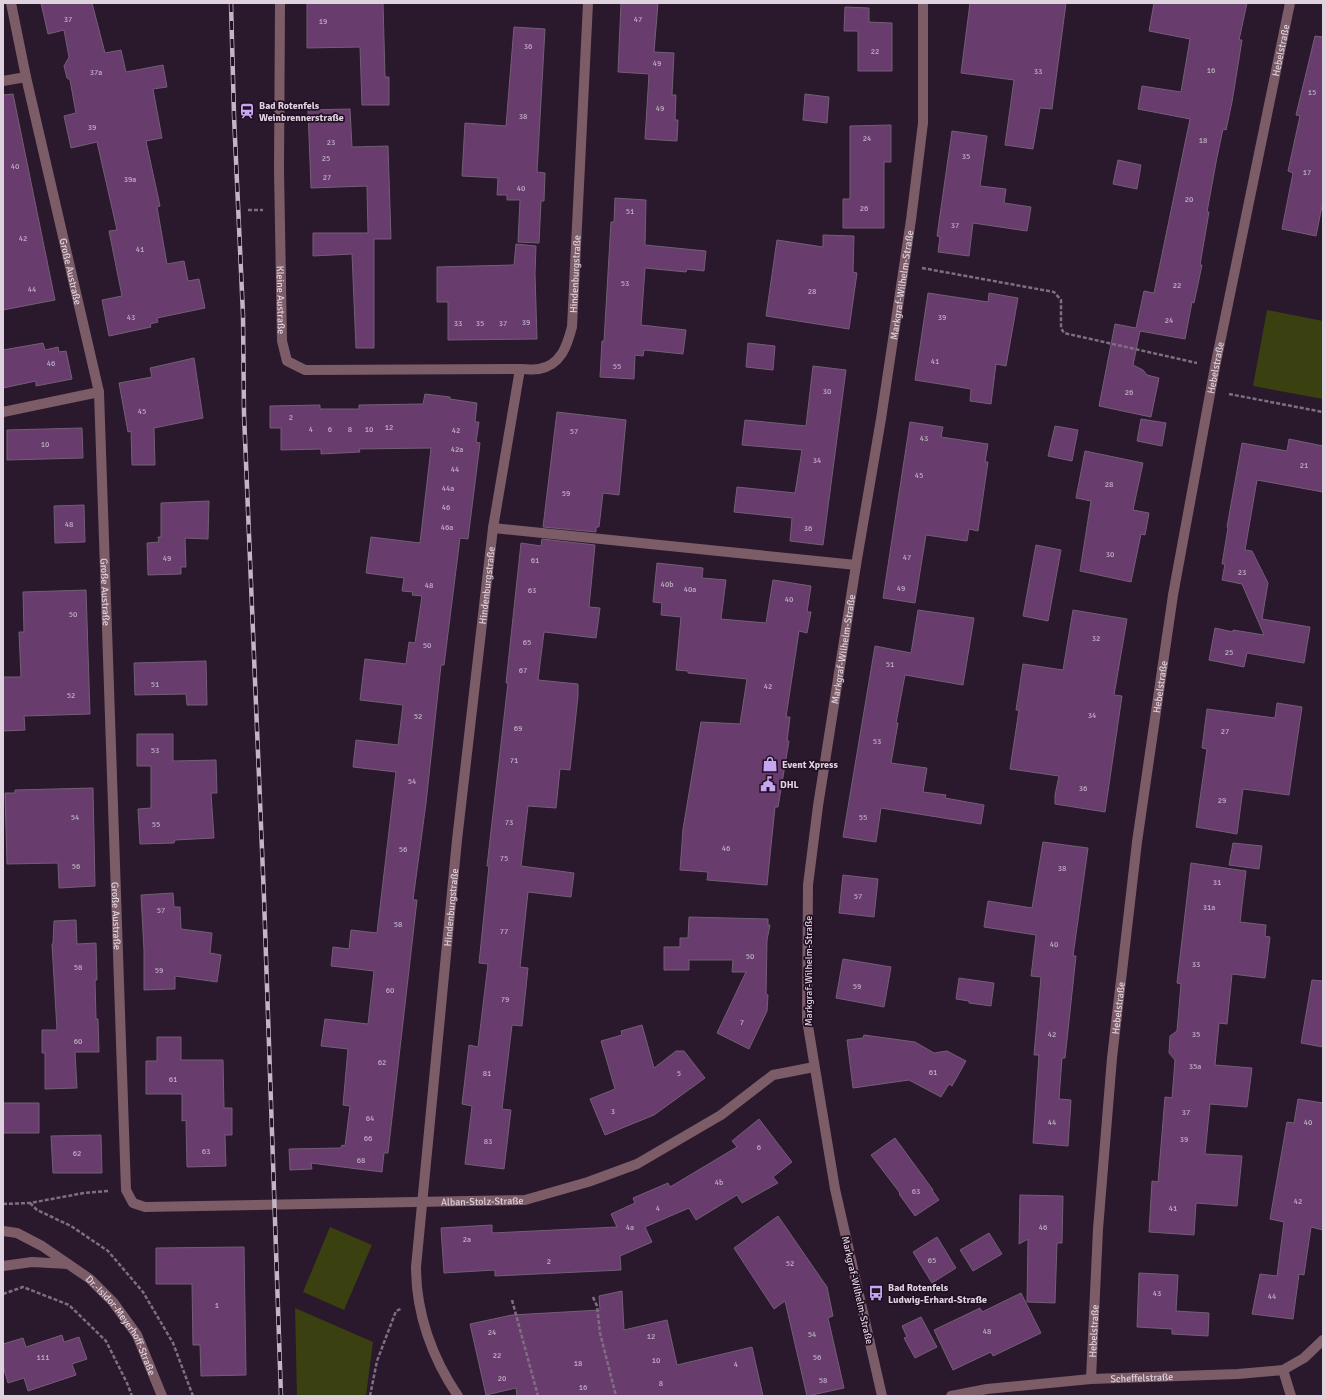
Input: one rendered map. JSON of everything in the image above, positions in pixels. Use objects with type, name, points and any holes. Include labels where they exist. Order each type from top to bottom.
[{"type":"street","name":"Große Austraße","points":[[11,3],[26,77],[99,392],[126,1190]]},
{"type":"street","name":"Kleine Austraße","points":[[280,3],[279,169],[282,341],[287,362],[305,370],[520,369]]},
{"type":"street","name":"Hindenburgstraße","points":[[458,1396],[438,1364],[418,1304],[416,1267],[422,1201],[457,840],[493,528],[520,369],[539,369],[555,362],[567,348],[572,327],[588,3]]},
{"type":"street","name":"Markgraf-Wilhelm-Straße","points":[[882,1396],[835,1189],[807,1020],[808,885],[818,806],[856,565],[881,419],[923,123],[923,3]]},
{"type":"street","name":"Hebelstraße","points":[[1091,1379],[1100,1198],[1112,1058],[1137,842],[1174,595],[1215,367],[1290,3]]},
{"type":"street","points":[[3,81],[26,77]]},
{"type":"street","points":[[3,412],[99,392]]},
{"type":"street","points":[[493,528],[856,565]]},
{"type":"street","name":"Alban-Stolz-Straße","points":[[126,1190],[133,1203],[145,1207],[525,1200],[588,1182],[637,1164],[721,1115],[773,1075],[814,1067]]},
{"type":"street","name":"Dr.-Isidor-Meyerhoff-Straße","points":[[3,1231],[17,1233],[42,1246],[90,1279],[113,1302],[137,1336],[162,1396]]},
{"type":"street","points":[[3,1266],[32,1262],[68,1264]]},
{"type":"street","name":"Scheffelstraße","points":[[951,1396],[987,1389],[1091,1379],[1238,1374],[1283,1370],[1304,1358],[1323,1340]]},
{"type":"street","points":[[1283,1370],[1291,1396]]},
{"type":"path","points":[[904,264],[1054,292],[1061,300],[1061,328],[1064,333],[1215,367]]},
{"type":"path","points":[[1211,391],[1323,412]]},
{"type":"path","points":[[3,1204],[30,1203],[84,1193],[126,1190]]},
{"type":"path","points":[[3,1294],[23,1287],[69,1305],[106,1341],[132,1396]]},
{"type":"path","points":[[593,1297],[597,1306],[600,1333],[616,1396]]},
{"type":"path","points":[[512,1300],[538,1396]]},
{"type":"path","points":[[370,1396],[376,1361],[396,1311],[418,1304]]},
{"type":"green space","points":[[1267,310],[1323,321],[1323,399],[1253,386]]},
{"type":"green space","points":[[330,1227],[372,1245],[344,1310],[303,1292]]},
{"type":"green space","points":[[295,1308],[373,1342],[366,1396],[297,1396]]},
{"type":"building","points":[[41,3],[92,3],[105,53],[121,50],[126,72],[163,65],[167,87],[153,89],[162,138],[146,141],[160,206],[157,207],[167,264],[184,261],[188,281],[199,279],[205,308],[157,318],[158,322],[150,324],[151,327],[109,336],[102,300],[122,296],[109,231],[117,230],[97,142],[71,148],[64,116],[76,113],[70,80],[67,78],[64,66],[69,57],[64,30],[48,34]]},
{"type":"building","points":[[307,3],[383,3],[385,77],[389,77],[389,105],[362,105],[360,47],[307,48]]},
{"type":"building","points":[[621,3],[658,3],[654,52],[674,53],[672,95],[676,95],[675,120],[678,120],[677,141],[645,139],[649,74],[618,72]]},
{"type":"building","points":[[970,3],[1066,3],[1052,109],[1040,108],[1033,149],[1005,145],[1014,80],[961,73]]},
{"type":"building","points":[[1154,3],[1247,3],[1239,40],[1242,40],[1232,102],[1226,130],[1223,129],[1207,212],[1209,212],[1200,265],[1202,265],[1194,303],[1192,302],[1185,339],[1140,331],[1133,365],[1143,370],[1147,375],[1159,378],[1151,417],[1099,406],[1115,324],[1136,328],[1144,291],[1154,293],[1190,119],[1138,109],[1142,86],[1181,92],[1190,39],[1149,31]]},
{"type":"building","points":[[845,7],[869,8],[869,22],[892,23],[892,71],[858,71],[858,31],[844,31]]},
{"type":"building","points":[[514,27],[545,29],[537,172],[545,173],[544,201],[541,201],[539,243],[518,242],[520,200],[507,200],[507,195],[497,195],[498,178],[462,176],[465,123],[506,126]]},
{"type":"building","points":[[1315,36],[1323,37],[1323,201],[1316,236],[1282,229],[1293,173],[1288,171],[1300,116],[1296,115]]},
{"type":"building","points":[[13,94],[55,300],[3,310],[3,95]]},
{"type":"building","points":[[805,94],[829,97],[827,123],[803,120]]},
{"type":"building","points":[[350,109],[352,147],[388,146],[391,239],[374,239],[374,348],[356,348],[352,254],[313,256],[313,233],[368,233],[367,186],[311,188],[308,110]]},
{"type":"building","points":[[891,125],[891,162],[884,162],[884,228],[843,228],[843,199],[850,199],[850,126]]},
{"type":"building","points":[[952,131],[987,136],[980,186],[1006,189],[1004,203],[1031,207],[1027,231],[973,223],[969,256],[938,252],[940,237],[937,236]]},
{"type":"building","points":[[1118,160],[1141,165],[1137,189],[1113,184]]},
{"type":"building","points":[[615,198],[646,200],[645,245],[706,251],[704,271],[687,269],[686,272],[645,268],[641,325],[686,330],[683,354],[644,350],[643,356],[635,355],[634,379],[600,377],[602,341],[604,341],[611,222],[614,222]]},
{"type":"building","points":[[823,235],[854,236],[853,272],[857,273],[849,329],[766,316],[777,240],[823,247]]},
{"type":"building","points":[[516,244],[536,246],[535,274],[537,339],[448,340],[448,302],[437,302],[437,267],[514,265]]},
{"type":"building","points":[[928,293],[988,302],[989,293],[1018,298],[1006,366],[996,364],[991,404],[970,401],[971,389],[915,380]]},
{"type":"building","points":[[43,343],[45,350],[58,347],[59,352],[66,351],[72,379],[36,386],[36,381],[3,388],[3,350]]},
{"type":"building","points":[[748,343],[775,346],[773,370],[746,367]]},
{"type":"building","points":[[194,358],[203,418],[154,428],[155,465],[132,465],[131,431],[128,432],[119,383],[152,377],[150,368]]},
{"type":"building","points":[[813,366],[846,370],[823,545],[790,541],[792,518],[734,512],[737,487],[795,493],[802,450],[742,445],[745,420],[806,426]]},
{"type":"building","points":[[425,394],[450,397],[450,399],[477,403],[475,422],[479,422],[476,442],[480,443],[468,539],[460,538],[444,665],[441,665],[426,803],[413,900],[417,900],[388,1153],[384,1153],[382,1172],[311,1163],[312,1169],[290,1170],[289,1149],[341,1148],[342,1145],[345,1146],[350,1106],[343,1105],[348,1049],[321,1046],[325,1019],[368,1024],[374,971],[331,966],[333,947],[349,949],[351,930],[377,933],[396,772],[353,767],[356,740],[398,745],[403,705],[360,700],[365,659],[406,664],[409,642],[415,643],[422,596],[412,595],[413,592],[402,591],[404,578],[366,573],[371,537],[420,543],[431,448],[359,449],[360,452],[321,454],[321,449],[281,450],[281,428],[270,428],[270,406],[320,405],[320,409],[359,409],[359,405],[423,404]]},
{"type":"building","points":[[557,412],[626,420],[619,495],[603,493],[599,527],[596,527],[596,532],[543,527]]},
{"type":"building","points":[[1141,419],[1166,423],[1162,446],[1137,441]]},
{"type":"building","points":[[910,422],[943,427],[941,437],[988,444],[985,462],[988,462],[978,531],[969,529],[967,541],[926,535],[915,603],[883,598]]},
{"type":"building","points":[[1055,426],[1078,430],[1072,461],[1048,456]]},
{"type":"building","points":[[82,428],[83,458],[7,460],[7,430]]},
{"type":"building","points":[[1289,439],[1323,446],[1323,492],[1257,480],[1245,550],[1252,551],[1268,583],[1262,619],[1310,627],[1304,663],[1247,653],[1244,667],[1209,660],[1215,628],[1233,632],[1233,630],[1264,635],[1242,584],[1222,580],[1225,564],[1222,564],[1242,443],[1287,451]]},
{"type":"building","points":[[1085,451],[1143,463],[1133,510],[1149,513],[1145,535],[1141,534],[1131,582],[1080,571],[1091,501],[1076,498]]},
{"type":"building","points":[[209,501],[208,539],[185,538],[186,567],[181,567],[181,574],[148,575],[147,543],[159,542],[158,537],[161,537],[161,503]]},
{"type":"building","points":[[84,505],[85,542],[55,543],[54,506]]},
{"type":"building","points":[[542,539],[595,545],[589,607],[600,608],[596,638],[544,632],[538,680],[578,684],[578,696],[570,770],[560,769],[556,808],[528,806],[521,866],[574,873],[571,897],[528,892],[520,967],[528,968],[522,1026],[512,1025],[502,1109],[511,1110],[504,1169],[465,1164],[472,1106],[462,1104],[469,1045],[478,1047],[488,964],[479,963],[489,866],[487,866],[508,683],[506,683],[521,543],[541,546]]},
{"type":"building","points":[[1036,545],[1061,550],[1048,621],[1023,616]]},
{"type":"building","points":[[657,563],[703,568],[702,578],[726,580],[721,619],[766,623],[773,580],[811,586],[807,612],[811,612],[807,633],[799,631],[786,717],[790,717],[787,741],[789,741],[778,807],[775,807],[767,885],[707,880],[708,872],[680,870],[683,829],[701,722],[740,724],[747,679],[688,673],[688,671],[676,670],[681,617],[661,615],[662,603],[653,602]]},
{"type":"building","points":[[86,590],[90,714],[24,716],[25,730],[3,731],[3,677],[21,677],[19,632],[24,632],[23,592]]},
{"type":"building","points":[[918,610],[974,618],[963,685],[905,675],[896,723],[898,723],[891,763],[927,768],[923,792],[946,795],[945,798],[984,805],[981,824],[881,808],[876,842],[843,837],[875,646],[911,653]]},
{"type":"building","points":[[1073,610],[1127,619],[1114,695],[1122,696],[1105,812],[1055,804],[1055,795],[1059,776],[1010,769],[1019,710],[1016,710],[1023,664],[1063,670]]},
{"type":"building","points":[[206,661],[207,705],[187,705],[186,694],[135,695],[134,663]]},
{"type":"building","points":[[1277,703],[1302,707],[1289,795],[1243,789],[1237,834],[1196,827],[1207,749],[1202,748],[1207,709],[1275,718]]},
{"type":"building","points":[[137,734],[173,734],[173,761],[216,760],[217,793],[211,793],[214,838],[175,840],[174,843],[140,844],[138,809],[151,808],[151,766],[137,766]]},
{"type":"building","points":[[93,788],[95,886],[59,888],[58,863],[7,864],[5,793],[15,793],[15,790]]},
{"type":"building","points":[[1043,842],[1088,848],[1073,956],[1076,956],[1065,1058],[1062,1058],[1059,1099],[1071,1100],[1068,1146],[1033,1143],[1039,1055],[1034,1055],[1041,977],[1031,976],[1036,935],[984,927],[988,901],[1032,908]]},
{"type":"building","points":[[1233,843],[1262,846],[1259,869],[1229,865]]},
{"type":"building","points":[[1191,863],[1246,871],[1240,922],[1266,925],[1265,936],[1270,937],[1265,978],[1232,974],[1227,1024],[1219,1023],[1215,1065],[1252,1068],[1247,1107],[1210,1104],[1205,1154],[1242,1156],[1237,1206],[1196,1203],[1194,1235],[1149,1232],[1152,1181],[1158,1182],[1165,1097],[1172,1098],[1175,1060],[1169,1053],[1170,1036],[1177,1031],[1181,984],[1177,983]]},
{"type":"building","points":[[843,875],[878,879],[874,917],[839,913]]},
{"type":"building","points":[[173,893],[174,907],[180,907],[181,929],[212,933],[210,953],[221,955],[217,982],[175,976],[175,989],[144,990],[144,950],[141,895]]},
{"type":"building","points":[[689,917],[768,919],[768,925],[770,925],[767,940],[767,1011],[749,1049],[717,1033],[746,972],[732,972],[733,960],[689,960],[689,970],[664,970],[664,947],[680,947],[680,938],[688,938]]},
{"type":"building","points":[[76,920],[77,944],[96,943],[96,1019],[98,1019],[99,1052],[75,1052],[77,1088],[45,1089],[45,1053],[42,1053],[42,1030],[57,1030],[52,944],[54,921]]},
{"type":"building","points":[[843,959],[891,967],[884,1007],[836,998]]},
{"type":"building","points":[[959,978],[994,983],[991,1006],[969,1003],[969,1001],[956,999]]},
{"type":"building","points":[[1312,980],[1323,981],[1323,1047],[1301,1043]]},
{"type":"building","points":[[642,1025],[654,1068],[676,1051],[684,1051],[705,1078],[654,1115],[605,1135],[590,1099],[615,1089],[601,1041],[622,1035],[621,1031]]},
{"type":"building","points":[[864,1035],[915,1042],[934,1053],[947,1051],[966,1061],[952,1086],[949,1084],[941,1097],[909,1080],[853,1088],[847,1040],[863,1038]]},
{"type":"building","points":[[157,1037],[181,1037],[181,1060],[223,1060],[224,1108],[232,1108],[232,1135],[225,1135],[226,1166],[187,1167],[186,1120],[182,1121],[182,1094],[146,1094],[146,1061],[157,1061]]},
{"type":"building","points":[[1298,1099],[1323,1103],[1323,1230],[1311,1227],[1304,1275],[1299,1274],[1293,1319],[1252,1314],[1260,1274],[1277,1276],[1284,1222],[1270,1219],[1287,1122],[1294,1123]]},
{"type":"building","points":[[3,1103],[39,1103],[39,1133],[3,1133]]},
{"type":"building","points":[[759,1119],[792,1162],[773,1177],[778,1183],[742,1203],[737,1195],[696,1220],[689,1208],[645,1227],[652,1242],[620,1256],[621,1270],[495,1276],[495,1270],[444,1273],[441,1228],[492,1225],[492,1233],[617,1227],[611,1214],[635,1203],[633,1198],[668,1183],[670,1187],[737,1147],[732,1141]]},
{"type":"building","points":[[101,1135],[102,1173],[53,1173],[51,1136]]},
{"type":"building","points":[[895,1138],[939,1200],[915,1216],[899,1194],[900,1193],[871,1155]]},
{"type":"building","points":[[1020,1195],[1063,1196],[1062,1243],[1057,1243],[1055,1303],[1027,1302],[1028,1239],[1019,1244]]},
{"type":"building","points":[[778,1216],[827,1287],[833,1316],[828,1318],[844,1388],[807,1396],[785,1301],[774,1309],[734,1248]]},
{"type":"building","points":[[989,1233],[1002,1254],[973,1271],[960,1250]]},
{"type":"building","points":[[937,1237],[956,1268],[932,1283],[913,1252]]},
{"type":"building","points":[[244,1247],[246,1375],[201,1376],[200,1345],[193,1345],[192,1284],[156,1284],[156,1248]]},
{"type":"building","points":[[1139,1273],[1178,1275],[1176,1311],[1209,1313],[1208,1336],[1172,1334],[1172,1329],[1137,1327]]},
{"type":"building","points":[[622,1291],[624,1330],[667,1320],[677,1365],[752,1347],[763,1396],[517,1396],[516,1388],[486,1395],[470,1324],[512,1315],[600,1310],[599,1296]]},
{"type":"building","points":[[1021,1293],[1041,1333],[993,1356],[991,1352],[953,1370],[934,1330],[980,1308],[982,1312]]},
{"type":"building","points":[[921,1317],[937,1347],[915,1358],[904,1338],[907,1337],[902,1326]]},
{"type":"building","points":[[62,1335],[64,1342],[79,1337],[87,1359],[72,1364],[76,1375],[28,1391],[24,1378],[8,1383],[3,1366],[3,1344],[23,1338],[26,1347]]},
{"type":"railway","points":[[231,3],[234,116],[243,315],[244,414],[264,898],[281,1396]]},
{"type":"place","name":"Bad Rotenfels Weinbrennerstraße","points":[[247,111]]},
{"type":"place","name":"Event Xpress","points":[[770,764]]},
{"type":"place","name":"DHL","points":[[768,784]]},
{"type":"place","name":"Bad Rotenfels Ludwig-Erhard-Straße","points":[[876,1293]]}]
